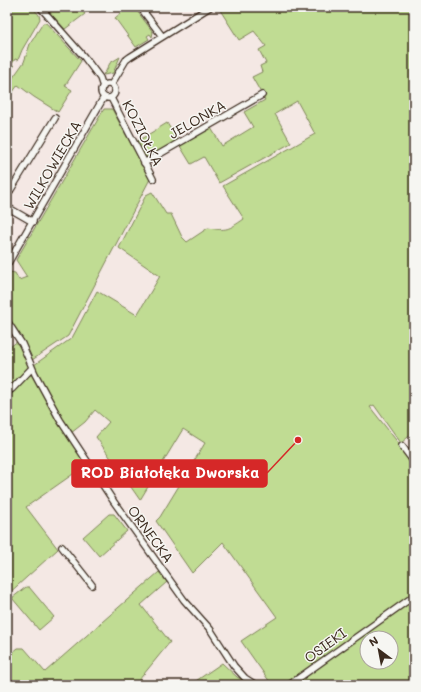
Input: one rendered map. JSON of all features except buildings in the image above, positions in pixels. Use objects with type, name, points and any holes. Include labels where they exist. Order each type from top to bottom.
[{"type":"street","points":[[40,7],[85,58],[100,78],[103,87],[101,91],[104,97],[111,98],[114,95],[114,87],[111,85]]},
{"type":"street","points":[[140,7],[162,36]]},
{"type":"street","points":[[111,85],[126,60],[210,7]]},
{"type":"street","points":[[103,87],[111,85]]},
{"type":"street","name":"JELONKA","points":[[144,163],[262,96]]},
{"type":"street","name":"WILKOWIECKA","points":[[7,265],[104,97]]},
{"type":"street","name":"KOZIOŁKA","points":[[111,98],[153,179]]},
{"type":"street","points":[[7,196],[55,118]]},
{"type":"street","points":[[7,207],[33,222]]},
{"type":"street","name":"ORNECKA","points":[[7,321],[22,344],[32,368],[64,426],[118,508],[184,600],[210,629],[234,666],[245,678],[256,685]]},
{"type":"street","points":[[7,392],[12,389],[32,368]]},
{"type":"street","points":[[402,446],[414,462]]},
{"type":"street","points":[[62,547],[92,585]]},
{"type":"street","name":"OSIEKI","points":[[289,685],[414,596]]},
{"type":"green space","points":[[7,7],[32,7],[39,15],[40,19],[22,50],[18,60],[15,59],[12,64],[14,66],[7,75]]},
{"type":"green space","points":[[49,7],[80,7],[85,14],[65,29],[49,12]]},
{"type":"green space","points":[[128,7],[134,7],[153,32],[152,37],[150,34],[147,36],[149,39],[136,47],[115,18]]},
{"type":"green space","points":[[224,7],[414,7],[414,432],[401,443],[374,405],[370,407],[414,463],[414,594],[363,630],[359,630],[359,633],[286,685],[272,685],[241,641],[277,617],[223,542],[192,573],[156,521],[160,517],[205,443],[183,429],[140,500],[96,437],[109,422],[95,410],[85,422],[71,433],[37,374],[34,365],[72,338],[97,291],[137,315],[160,276],[119,248],[146,195],[152,192],[166,214],[171,214],[182,237],[187,242],[208,228],[227,229],[244,219],[223,186],[315,134],[297,101],[275,114],[291,143],[219,183],[204,157],[191,164],[180,146],[211,128],[222,146],[253,127],[244,112],[265,100],[252,77],[262,72],[260,66],[266,63],[259,50],[266,46],[254,31],[239,40],[220,10]]},
{"type":"green space","points":[[43,23],[46,23],[81,61],[65,86],[72,90],[58,112],[18,85],[7,100],[7,86],[24,62],[30,44]]},
{"type":"green space","points":[[120,57],[113,73],[104,75],[103,74],[110,63]]},
{"type":"green space","points":[[104,109],[112,109],[150,179],[68,336],[32,360],[21,338],[7,319],[7,275],[10,272],[15,273],[19,280],[27,277],[16,260]]},
{"type":"green space","points":[[167,123],[178,141],[149,158],[144,156],[136,142]]},
{"type":"green space","points":[[18,341],[28,360],[29,366],[27,373],[7,389],[7,349]]},
{"type":"green space","points":[[29,375],[33,375],[86,465],[26,507],[58,549],[7,595],[7,395]]},
{"type":"green space","points":[[109,514],[114,514],[127,531],[99,556],[83,537]]},
{"type":"green space","points":[[159,572],[167,582],[141,605],[170,642],[139,680],[143,685],[7,685],[7,657],[18,648],[24,648],[45,672]]},
{"type":"green space","points":[[26,587],[29,587],[54,617],[39,630],[12,598]]},
{"type":"green space","points":[[414,598],[414,685],[292,685],[359,637],[359,670],[399,670],[399,630],[369,630]]},
{"type":"green space","points":[[222,663],[237,677],[252,685],[190,685]]},
{"type":"place","name":"ROD Białołęka Dworska","points":[[298,440]]}]
